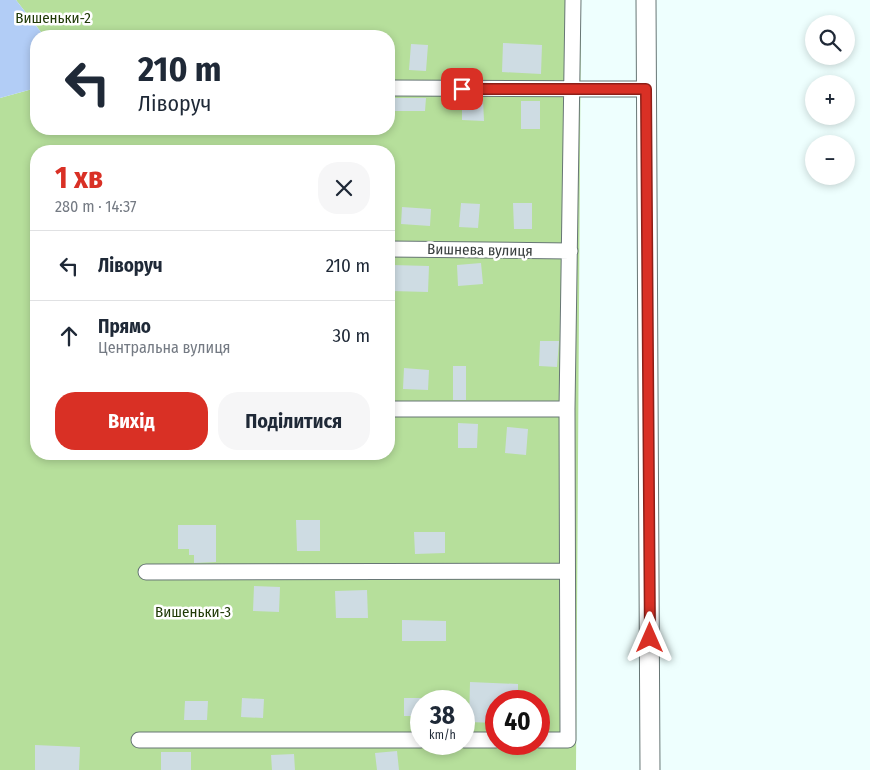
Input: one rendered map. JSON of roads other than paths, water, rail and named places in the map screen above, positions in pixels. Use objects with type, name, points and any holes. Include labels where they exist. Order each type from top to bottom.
[{"type":"street","points":[[550,740],[568,740],[567,409],[573,0]]},
{"type":"street","points":[[646,0],[650,770]]},
{"type":"street","points":[[395,88],[646,89]]},
{"type":"street","name":"Вишнева вулиця","points":[[395,248],[570,251]]},
{"type":"street","points":[[395,409],[567,409]]},
{"type":"street","points":[[146,572],[567,572]]},
{"type":"street","points":[[139,740],[410,740]]},
{"type":"water","points":[[0,0],[16,0],[39,30],[30,30],[30,90],[0,98]]},
{"type":"park label","name":"Вишеньки-2","points":[[53,18]]},
{"type":"park label","name":"Вишеньки-3","points":[[193,612]]}]
